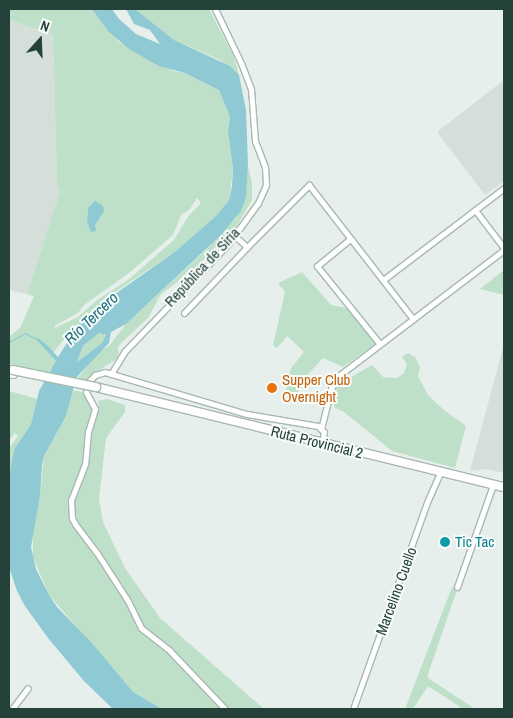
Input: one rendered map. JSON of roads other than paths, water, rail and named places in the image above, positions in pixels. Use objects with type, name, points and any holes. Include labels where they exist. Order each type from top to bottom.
[{"type":"main road","name":"Ruta Provincial 2","points":[[11,372],[131,395],[504,488]]},
{"type":"street","name":"República de Siria","points":[[111,374],[124,351],[229,243],[264,193],[267,178],[255,140],[249,82],[215,9]]},
{"type":"street","points":[[184,312],[309,184],[413,319]]},
{"type":"street","points":[[383,280],[504,188]]},
{"type":"street","points":[[321,429],[333,382],[504,249],[476,210]]},
{"type":"street","points":[[234,234],[247,247]]},
{"type":"street","points":[[350,239],[317,266],[380,344]]},
{"type":"street","points":[[88,382],[99,373],[111,374],[248,414],[314,425],[324,432],[322,444]]},
{"type":"street","points":[[86,392],[95,409],[88,432],[85,464],[71,500],[75,524],[97,553],[119,591],[128,601],[141,628],[170,651],[225,709]]},
{"type":"street","name":"Marcelino Cuello","points":[[353,709],[440,473]]},
{"type":"street","points":[[456,587],[493,485]]},
{"type":"street","points":[[12,709],[28,688]]},
{"type":"water","name":"Río Tercero","points":[[92,9],[112,9],[119,19],[136,34],[160,44],[150,30],[134,24],[126,9],[135,9],[174,40],[230,66],[239,75],[246,110],[248,166],[246,197],[241,211],[221,235],[126,324],[111,332],[109,343],[76,378],[66,416],[44,456],[42,465],[40,496],[31,547],[36,569],[57,607],[91,642],[133,692],[162,709],[113,709],[84,681],[48,638],[25,606],[17,591],[9,567],[9,481],[12,460],[15,448],[31,424],[39,391],[56,361],[36,339],[38,338],[48,346],[58,357],[74,332],[98,306],[176,251],[216,216],[229,200],[232,186],[233,169],[228,131],[230,117],[219,90],[185,73],[159,66],[129,49],[109,32]],"holes":[[[99,333],[106,335],[102,343],[77,362],[83,346]]]},
{"type":"water","points":[[95,201],[103,206],[104,211],[95,225],[96,231],[91,232],[87,222],[88,208]]},
{"type":"waterway","points":[[9,342],[25,333],[38,340]]},
{"type":"place","name":"Supper Club Overnight","points":[[272,388]]},
{"type":"place","name":"Tic Tac","points":[[445,542]]}]
